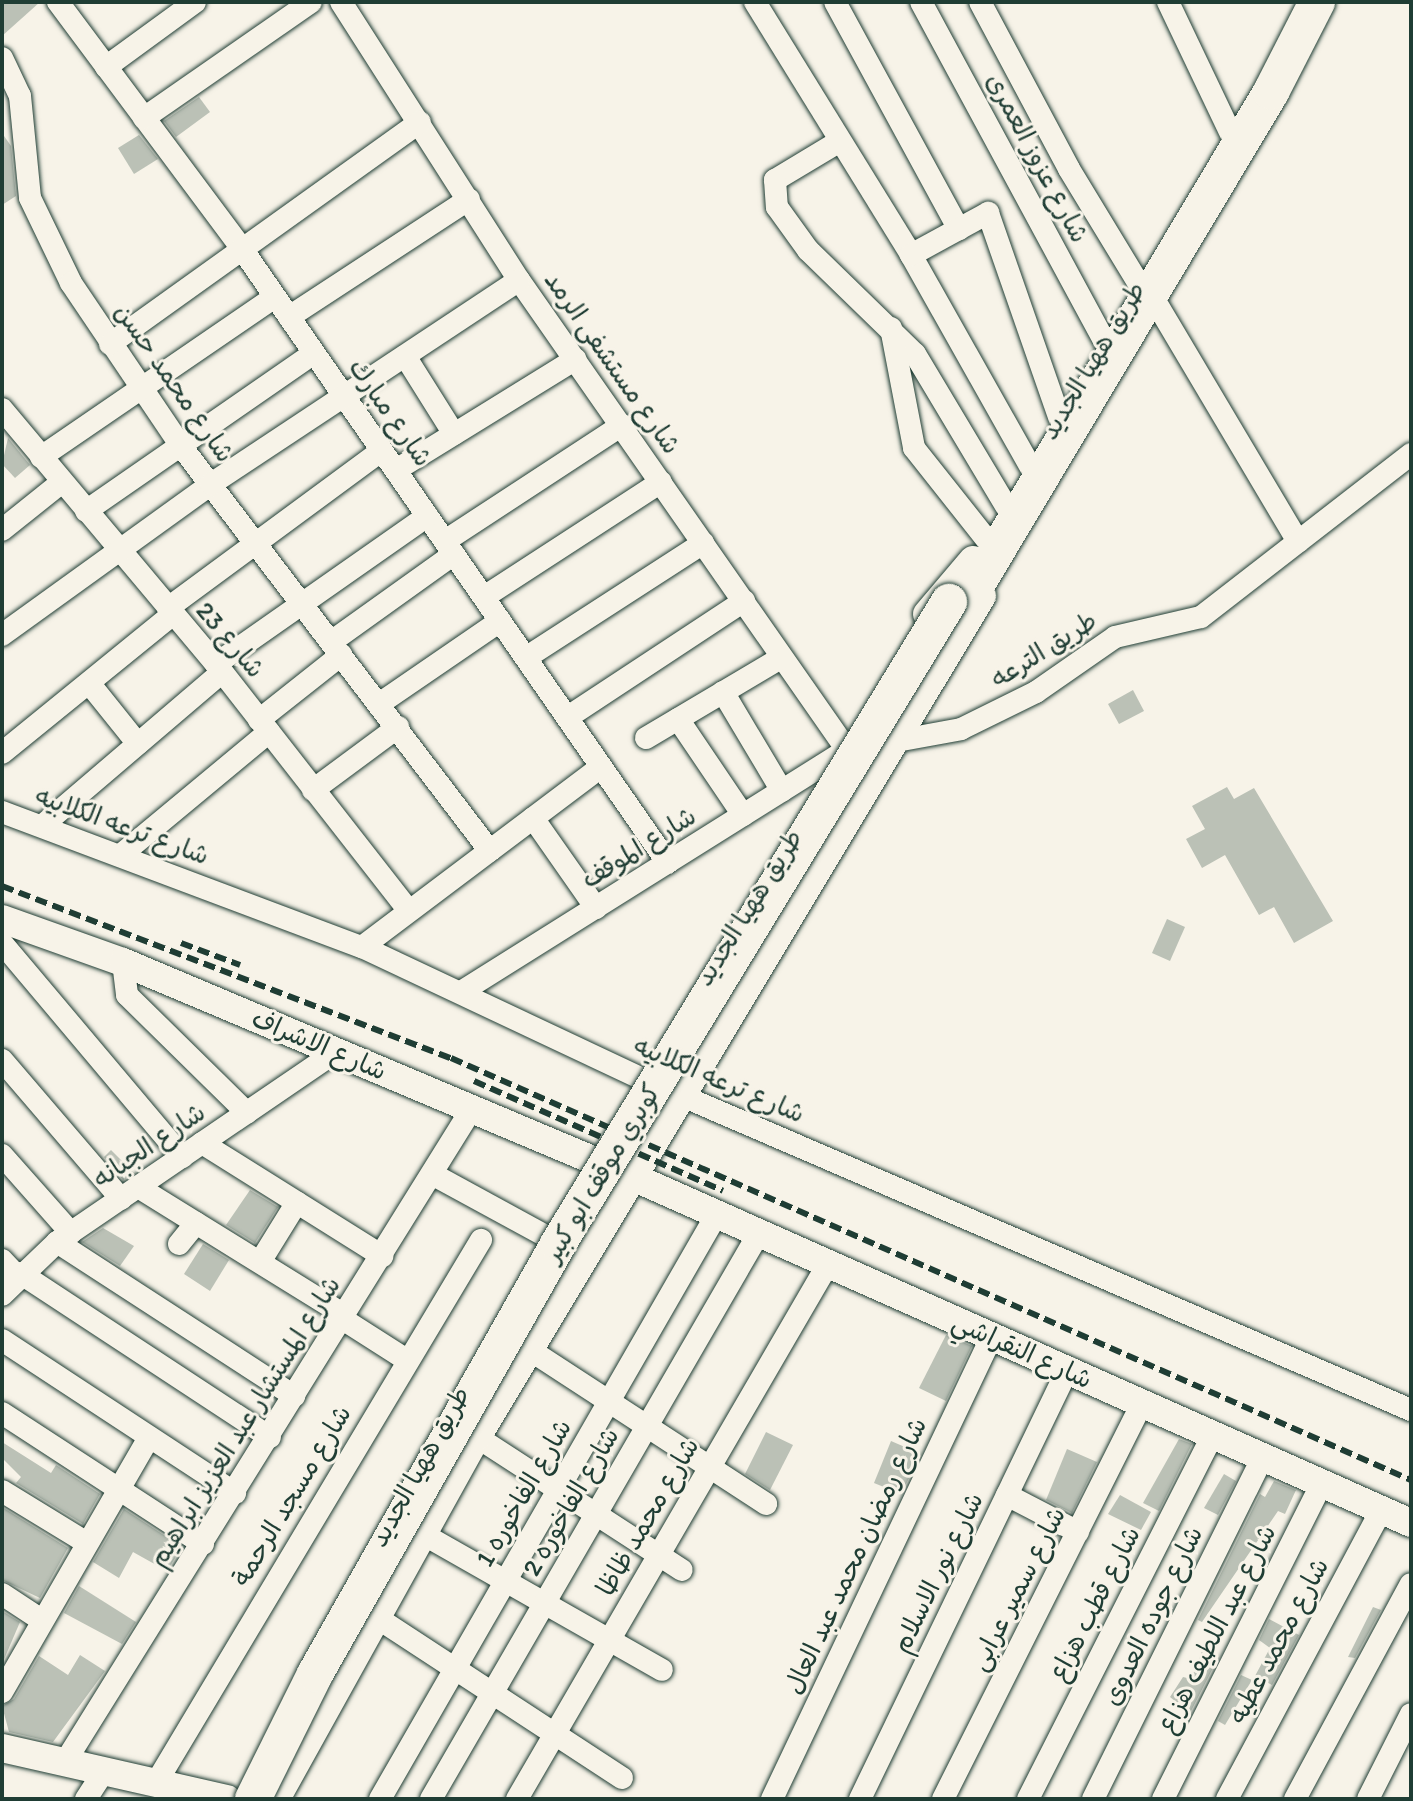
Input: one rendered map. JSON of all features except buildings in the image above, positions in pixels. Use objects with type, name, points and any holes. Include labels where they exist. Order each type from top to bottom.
[{"type":"main road","name":"طريق ههيا الجديد","points":[[983,556],[1317,2]]},
{"type":"main road","name":"طريق ههيا الجديد","points":[[983,556],[1006,506],[1104,341],[1145,289],[1230,132],[1294,44]]},
{"type":"main road","name":"كوبري موقف ابو كبير","points":[[270,1799],[328,1682],[571,1252],[983,556]]},
{"type":"main road","name":"كوبري موقف ابو كبير","points":[[253,1799],[315,1674],[558,1244],[955,606]]},
{"type":"street","name":"شارع مبارك","points":[[58,2],[242,249],[668,863]]},
{"type":"street","points":[[106,67],[195,2]]},
{"type":"street","points":[[144,118],[311,2]]},
{"type":"street","name":"شارع مستشفى الرمد","points":[[341,2],[519,280],[847,750]]},
{"type":"street","points":[[755,2],[911,255],[1030,466]]},
{"type":"street","points":[[835,2],[959,229]]},
{"type":"street","name":"شارع عزوز العمرى","points":[[921,2],[1104,341]]},
{"type":"street","points":[[980,2],[1069,169],[1298,542]]},
{"type":"street","points":[[1168,2],[1230,132]]},
{"type":"street","name":"شارع محمد حسن","points":[[2,58],[20,96],[30,198],[110,344],[181,446],[490,851]]},
{"type":"street","points":[[110,344],[420,122]]},
{"type":"street","points":[[840,141],[786,169],[775,180],[773,196],[808,250],[890,324],[1006,506]]},
{"type":"street","points":[[289,317],[469,199]]},
{"type":"street","points":[[911,255],[988,213],[1059,417]]},
{"type":"street","points":[[2,635],[211,484],[519,280]]},
{"type":"street","points":[[41,457],[275,297]]},
{"type":"street","points":[[890,324],[914,448],[983,556]]},
{"type":"street","points":[[86,511],[314,353]]},
{"type":"street","points":[[405,356],[454,434]]},
{"type":"street","points":[[396,470],[576,359]]},
{"type":"street","name":"شارع 23","points":[[6,423],[41,457],[219,668],[409,911]]},
{"type":"street","points":[[122,854],[264,726],[336,648],[449,548],[622,425]]},
{"type":"street","points":[[4,746],[89,683],[256,543],[381,451]]},
{"type":"street","name":"طريق الترعه","points":[[847,750],[961,729],[1036,692],[1115,637],[1201,617],[1411,454]]},
{"type":"street","points":[[2,530],[62,482]]},
{"type":"street","points":[[484,597],[661,482]]},
{"type":"street","points":[[43,825],[138,744],[219,668],[302,603],[427,516]]},
{"type":"street","points":[[527,657],[703,543]]},
{"type":"street","name":"طريق ههيا الجديد","points":[[276,1799],[477,1437],[973,615],[983,556]]},
{"type":"street","name":"طريق ههيا الجديد","points":[[245,1799],[339,1612],[643,1079],[847,750],[929,611],[983,556]]},
{"type":"street","points":[[568,717],[744,601]]},
{"type":"street","points":[[379,704],[500,621]]},
{"type":"street","points":[[646,738],[781,658]]},
{"type":"street","points":[[89,683],[138,744]]},
{"type":"street","points":[[723,692],[782,791]]},
{"type":"street","points":[[678,719],[743,815]]},
{"type":"street","points":[[313,790],[398,727]]},
{"type":"street","name":"شارع الموقف","points":[[461,992],[847,750]]},
{"type":"street","points":[[362,947],[601,767]]},
{"type":"street","name":"شارع ترعه الكلابيه","points":[[2,812],[122,854],[362,947],[643,1079],[683,1093],[1411,1410]]},
{"type":"street","points":[[533,818],[596,908]]},
{"type":"street","name":"شارع الاشراف","points":[[2,919],[123,962],[633,1177]]},
{"type":"street","points":[[2,943],[182,1157]]},
{"type":"street","points":[[123,962],[127,995],[247,1113]]},
{"type":"street","name":"شارع الجبانه","points":[[2,1295],[13,1270],[336,1052]]},
{"type":"street","points":[[2,1060],[129,1193],[196,1223],[407,1360]]},
{"type":"street","name":"شارع المستشار عبد العزيز ابراهيم","points":[[65,1762],[471,1110]]},
{"type":"street","points":[[202,1143],[382,1256]]},
{"type":"street","points":[[2,1155],[64,1238],[294,1396]]},
{"type":"street","points":[[432,1174],[551,1239]]},
{"type":"street","name":"شارع النقراشي","points":[[633,1177],[1411,1523]]},
{"type":"street","points":[[260,1262],[297,1202]]},
{"type":"street","name":"شارع الفاخوره 1","points":[[380,1799],[717,1214]]},
{"type":"street","points":[[179,1244],[196,1223]]},
{"type":"street","name":"شارع الفاخوره 2","points":[[431,1799],[759,1233]]},
{"type":"street","name":"شارع مسجد الرحمة","points":[[166,1789],[407,1360],[481,1240]]},
{"type":"street","name":"شارع محمد ظاظا","points":[[517,1799],[828,1264]]},
{"type":"street","points":[[13,1270],[270,1437]]},
{"type":"street","name":"شارع رمضان محمد عبد العال","points":[[772,1799],[991,1338]]},
{"type":"street","points":[[2,1340],[235,1493]]},
{"type":"street","points":[[530,1350],[766,1504]]},
{"type":"street","name":"شارع نور الاسلام","points":[[860,1799],[1067,1371]]},
{"type":"street","name":"شارع سمير عرابى","points":[[943,1799],[1142,1404]]},
{"type":"street","points":[[2,1413],[203,1544]]},
{"type":"street","name":"شارع قطب هزاع","points":[[1028,1799],[1213,1435]]},
{"type":"street","points":[[2,1692],[84,1541],[149,1437]]},
{"type":"street","points":[[477,1437],[682,1570]]},
{"type":"street","name":"شارع جوده العدوى","points":[[1093,1799],[1263,1457]]},
{"type":"street","name":"شارع عبد اللطيف هزاع","points":[[1163,1799],[1322,1483]]},
{"type":"street","points":[[2,1491],[84,1541]]},
{"type":"street","points":[[1007,1495],[1078,1532]]},
{"type":"street","name":"شارع محمد عطيه","points":[[1227,1799],[1381,1510]]},
{"type":"street","points":[[421,1533],[662,1670]]},
{"type":"street","points":[[1295,1799],[1411,1584]]},
{"type":"street","points":[[2,1594],[40,1619]]},
{"type":"street","points":[[376,1617],[622,1778]]},
{"type":"street","points":[[1368,1799],[1411,1714]]},
{"type":"street","points":[[2,1748],[104,1771],[166,1789],[227,1799]]},
{"type":"street","points":[[86,1799],[104,1771]]},
{"type":"railway","points":[[2,886],[451,1058],[1411,1480]]},
{"type":"railway","points":[[181,943],[240,965]]},
{"type":"railway","points":[[474,1081],[723,1191]]}]
